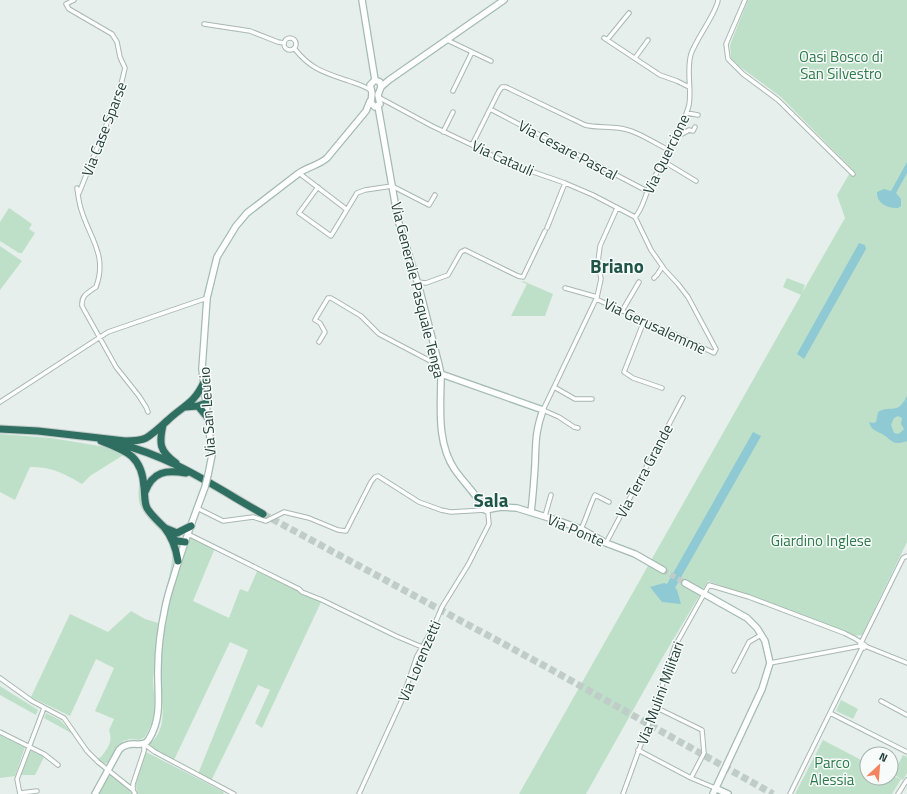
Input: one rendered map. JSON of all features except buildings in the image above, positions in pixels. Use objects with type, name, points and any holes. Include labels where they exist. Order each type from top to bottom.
[{"type":"highway","points":[[0,429],[38,431],[136,441],[146,438],[185,407],[194,399],[204,382]]},
{"type":"highway","points":[[194,399],[200,399],[206,403]]},
{"type":"highway","points":[[185,407],[198,406],[206,403]]},
{"type":"highway","points":[[198,406],[203,410],[208,418]]},
{"type":"highway","points":[[163,425],[159,440],[161,447],[172,460],[194,475]]},
{"type":"highway","points":[[92,437],[123,445],[173,464],[263,514]]},
{"type":"highway","points":[[92,437],[122,449],[137,461],[141,468],[145,493]]},
{"type":"highway","points":[[178,561],[176,548],[172,538],[147,508],[144,501],[145,493],[148,484],[153,478],[161,473],[170,471],[194,475]]},
{"type":"highway","points":[[177,532],[183,531],[190,526]]},
{"type":"highway","points":[[165,528],[177,532],[181,535],[185,542]]},
{"type":"highway","points":[[172,538],[177,541],[185,542]]},
{"type":"street","name":"Via Case Sparse","points":[[74,0],[66,4],[70,9],[107,30],[116,38],[120,57],[125,68],[119,93],[78,194]]},
{"type":"street","points":[[362,0],[377,80],[381,84],[381,87],[504,0]]},
{"type":"street","name":"Via Quercione","points":[[635,218],[687,112],[689,104],[688,65],[698,40],[716,8],[718,0]]},
{"type":"street","points":[[745,0],[726,44],[728,59],[743,74],[778,100],[853,174]]},
{"type":"street","points":[[629,13],[605,39],[660,75],[689,87]]},
{"type":"street","points":[[204,24],[250,31],[284,43]]},
{"type":"street","points":[[284,43],[287,38],[292,38],[296,43],[294,48]]},
{"type":"street","points":[[447,40],[491,61]]},
{"type":"street","points":[[635,58],[648,40]]},
{"type":"street","points":[[284,43],[284,46],[287,49],[294,48]]},
{"type":"street","points":[[294,48],[311,66],[329,75],[362,86],[372,92]]},
{"type":"street","points":[[453,91],[472,52]]},
{"type":"street","points":[[362,86],[370,85],[377,80],[389,80]]},
{"type":"street","points":[[370,85],[376,105]]},
{"type":"street","name":"Via Generale Pasquale Tenga","points":[[381,87],[376,105],[398,220],[420,291],[440,365],[441,425],[448,457],[456,470],[480,500],[485,510]]},
{"type":"street","points":[[472,145],[498,91],[502,87],[509,87],[585,125],[620,128],[638,134],[669,150]]},
{"type":"street","name":"Via Catauli","points":[[379,97],[391,105],[443,132],[505,162],[565,183],[593,195],[635,218]]},
{"type":"street","name":"Via Catauli","points":[[376,105],[391,105]]},
{"type":"street","name":"Via San Leucio","points":[[144,744],[148,741],[158,715],[158,667],[165,607],[178,561],[205,487],[212,455],[202,369],[208,298],[217,257],[236,226],[247,214],[299,173],[327,158],[366,111],[376,105]]},
{"type":"street","name":"Via Cesare Pascal","points":[[490,109],[647,192]]},
{"type":"street","points":[[443,132],[453,112]]},
{"type":"street","points":[[687,112],[698,115]]},
{"type":"street","points":[[678,132],[682,134],[689,130],[693,130],[695,127]]},
{"type":"street","points":[[663,161],[696,181]]},
{"type":"street","points":[[299,173],[346,209]]},
{"type":"street","points":[[417,282],[426,283],[448,275],[461,252],[465,250],[518,276],[523,277],[546,229],[565,183]]},
{"type":"street","points":[[318,187],[299,213],[330,236],[357,193],[365,190],[392,186],[429,206],[435,195]]},
{"type":"street","points":[[77,188],[81,210],[99,254],[100,265],[96,286],[83,297],[82,306],[116,367],[139,396],[148,412]]},
{"type":"street","points":[[531,512],[538,425],[543,410],[596,298],[601,278],[598,262],[600,246],[617,208]]},
{"type":"street","points":[[635,218],[651,250],[662,267],[657,276],[654,278]]},
{"type":"street","name":"Via Gerusalemme","points":[[565,288],[596,298],[714,353],[716,349],[714,344],[688,297],[662,267]]},
{"type":"street","points":[[622,311],[638,282]]},
{"type":"street","points":[[420,291],[426,283]]},
{"type":"street","points":[[0,402],[108,332],[208,298]]},
{"type":"street","points":[[319,342],[324,332],[316,318],[328,298],[331,298],[361,316],[379,334],[440,365]]},
{"type":"street","points":[[644,321],[624,372],[633,378],[662,388]]},
{"type":"street","points":[[441,374],[543,410],[578,428]]},
{"type":"street","points":[[554,387],[575,399],[592,399]]},
{"type":"street","name":"Via Terra Grande","points":[[606,543],[683,398]]},
{"type":"street","points":[[197,508],[223,521],[253,517],[266,521],[284,512],[309,518],[338,530],[346,531],[371,482],[378,476],[420,502],[441,510],[451,512],[485,510]]},
{"type":"street","points":[[545,516],[551,495]]},
{"type":"street","points":[[582,529],[588,516],[588,509],[595,495],[609,502]]},
{"type":"street","name":"Via Ponte","points":[[485,510],[501,507],[516,508],[545,516],[582,529],[606,543],[635,554],[663,570]]},
{"type":"street","name":"Via Lorenzetti","points":[[359,794],[402,700],[417,656],[433,628],[442,607],[468,565],[490,524],[488,513],[485,510]]},
{"type":"street","points":[[188,534],[299,589],[302,592],[422,647]]},
{"type":"street","points":[[790,794],[903,558],[907,556]]},
{"type":"street","points":[[685,583],[747,618],[757,628],[765,641],[770,663],[762,690],[712,794]]},
{"type":"street","name":"Via Mulini Militari","points":[[623,794],[655,707],[675,646],[709,585],[844,633],[858,639],[862,646]]},
{"type":"street","points":[[734,671],[749,642],[761,635]]},
{"type":"street","points":[[770,663],[862,646],[907,663]]},
{"type":"street","points":[[0,678],[17,692],[64,718],[87,751],[98,762],[133,790],[135,794]]},
{"type":"street","points":[[881,701],[907,715]]},
{"type":"street","points":[[655,707],[702,730],[704,753],[692,778]]},
{"type":"street","points":[[37,791],[20,794],[17,779],[44,708]]},
{"type":"street","points":[[830,713],[907,752]]},
{"type":"street","points":[[0,732],[44,754],[58,765]]},
{"type":"street","points":[[95,794],[119,750],[128,743],[144,744],[155,752],[234,794]]},
{"type":"street","points":[[133,790],[133,784],[144,751],[144,744]]},
{"type":"street","points":[[638,750],[692,778],[728,794]]},
{"type":"street","points":[[898,794],[907,780]]},
{"type":"green space","points":[[748,0],[907,0],[907,542],[862,635],[853,636],[708,581],[664,655],[586,794],[519,794],[801,295],[783,287],[787,278],[805,285],[802,293],[845,218],[837,195],[853,170],[781,97],[739,66],[731,58],[730,45]]},
{"type":"green space","points":[[9,208],[32,224],[29,229],[35,233],[22,253],[19,253],[0,241],[0,222]]},
{"type":"green space","points":[[0,246],[22,261],[0,290]]},
{"type":"green space","points":[[523,281],[553,294],[545,316],[511,316],[527,284],[522,282]]},
{"type":"green space","points":[[0,434],[51,438],[112,448],[125,454],[90,476],[82,484],[51,469],[30,467],[15,500],[0,492]]},
{"type":"green space","points":[[133,460],[137,464],[141,478],[140,495],[142,506],[171,541],[174,549],[174,560],[167,589],[172,563],[172,549],[170,543],[162,532],[148,518],[141,507],[138,496],[139,473]]},
{"type":"green space","points":[[190,537],[215,548],[193,601],[229,618],[240,589],[248,592],[258,569],[322,600],[262,728],[255,723],[270,690],[258,685],[211,781],[198,774],[248,650],[230,642],[174,760],[154,749],[149,744],[159,732],[161,725],[163,709],[161,651],[166,616],[171,594]]},
{"type":"green space","points":[[131,611],[145,619],[158,623],[153,681],[155,706],[153,721],[145,737],[140,740],[130,739],[123,741],[109,763],[103,764],[98,758],[101,757],[109,745],[109,730],[114,719],[95,711],[114,668],[96,659],[70,716],[31,697],[70,614],[108,632]]},
{"type":"green space","points":[[0,686],[38,710],[36,715],[0,695]]},
{"type":"green space","points":[[841,700],[858,709],[853,719],[836,711]]},
{"type":"green space","points":[[46,713],[60,720],[73,734],[44,718]]},
{"type":"green space","points":[[0,734],[25,747],[15,776],[0,778]]},
{"type":"green space","name":"Parco Alessia","points":[[823,740],[859,759],[859,786],[897,786],[892,794],[795,794]]},
{"type":"green space","points":[[30,750],[44,757],[35,775],[21,775]]},
{"type":"green space","points":[[146,752],[224,792],[223,794],[138,794],[136,789],[137,778]]},
{"type":"green space","points":[[903,755],[907,757],[907,773],[903,780],[899,778],[899,763]]},
{"type":"green space","points":[[109,773],[132,793],[132,794],[97,794]]},
{"type":"water","points":[[907,162],[907,173],[896,193],[901,199],[901,206],[894,208],[883,204],[878,199],[877,192],[884,189],[891,191]]},
{"type":"water","points":[[859,243],[865,245],[866,249],[804,359],[797,354]]},
{"type":"water","points":[[907,396],[907,441],[897,443],[873,429],[869,422],[876,422],[878,412],[897,408]],"holes":[[[898,416],[902,418],[901,424],[904,429],[898,434],[894,433],[891,425],[894,418]]]},
{"type":"water","points":[[753,432],[761,436],[675,588],[681,604],[662,602],[650,587],[664,583],[667,584]]},
{"type":"tunnel","points":[[263,514],[552,670],[773,794]]},
{"type":"tunnel","points":[[663,570],[685,583]]},
{"type":"district","name":"Briano","points":[[617,265]]},
{"type":"district","name":"Sala","points":[[491,499]]},
{"type":"park label","name":"Oasi Bosco di San Silvestro","points":[[841,64]]},
{"type":"park label","name":"Giardino Inglese","points":[[821,540]]}]
